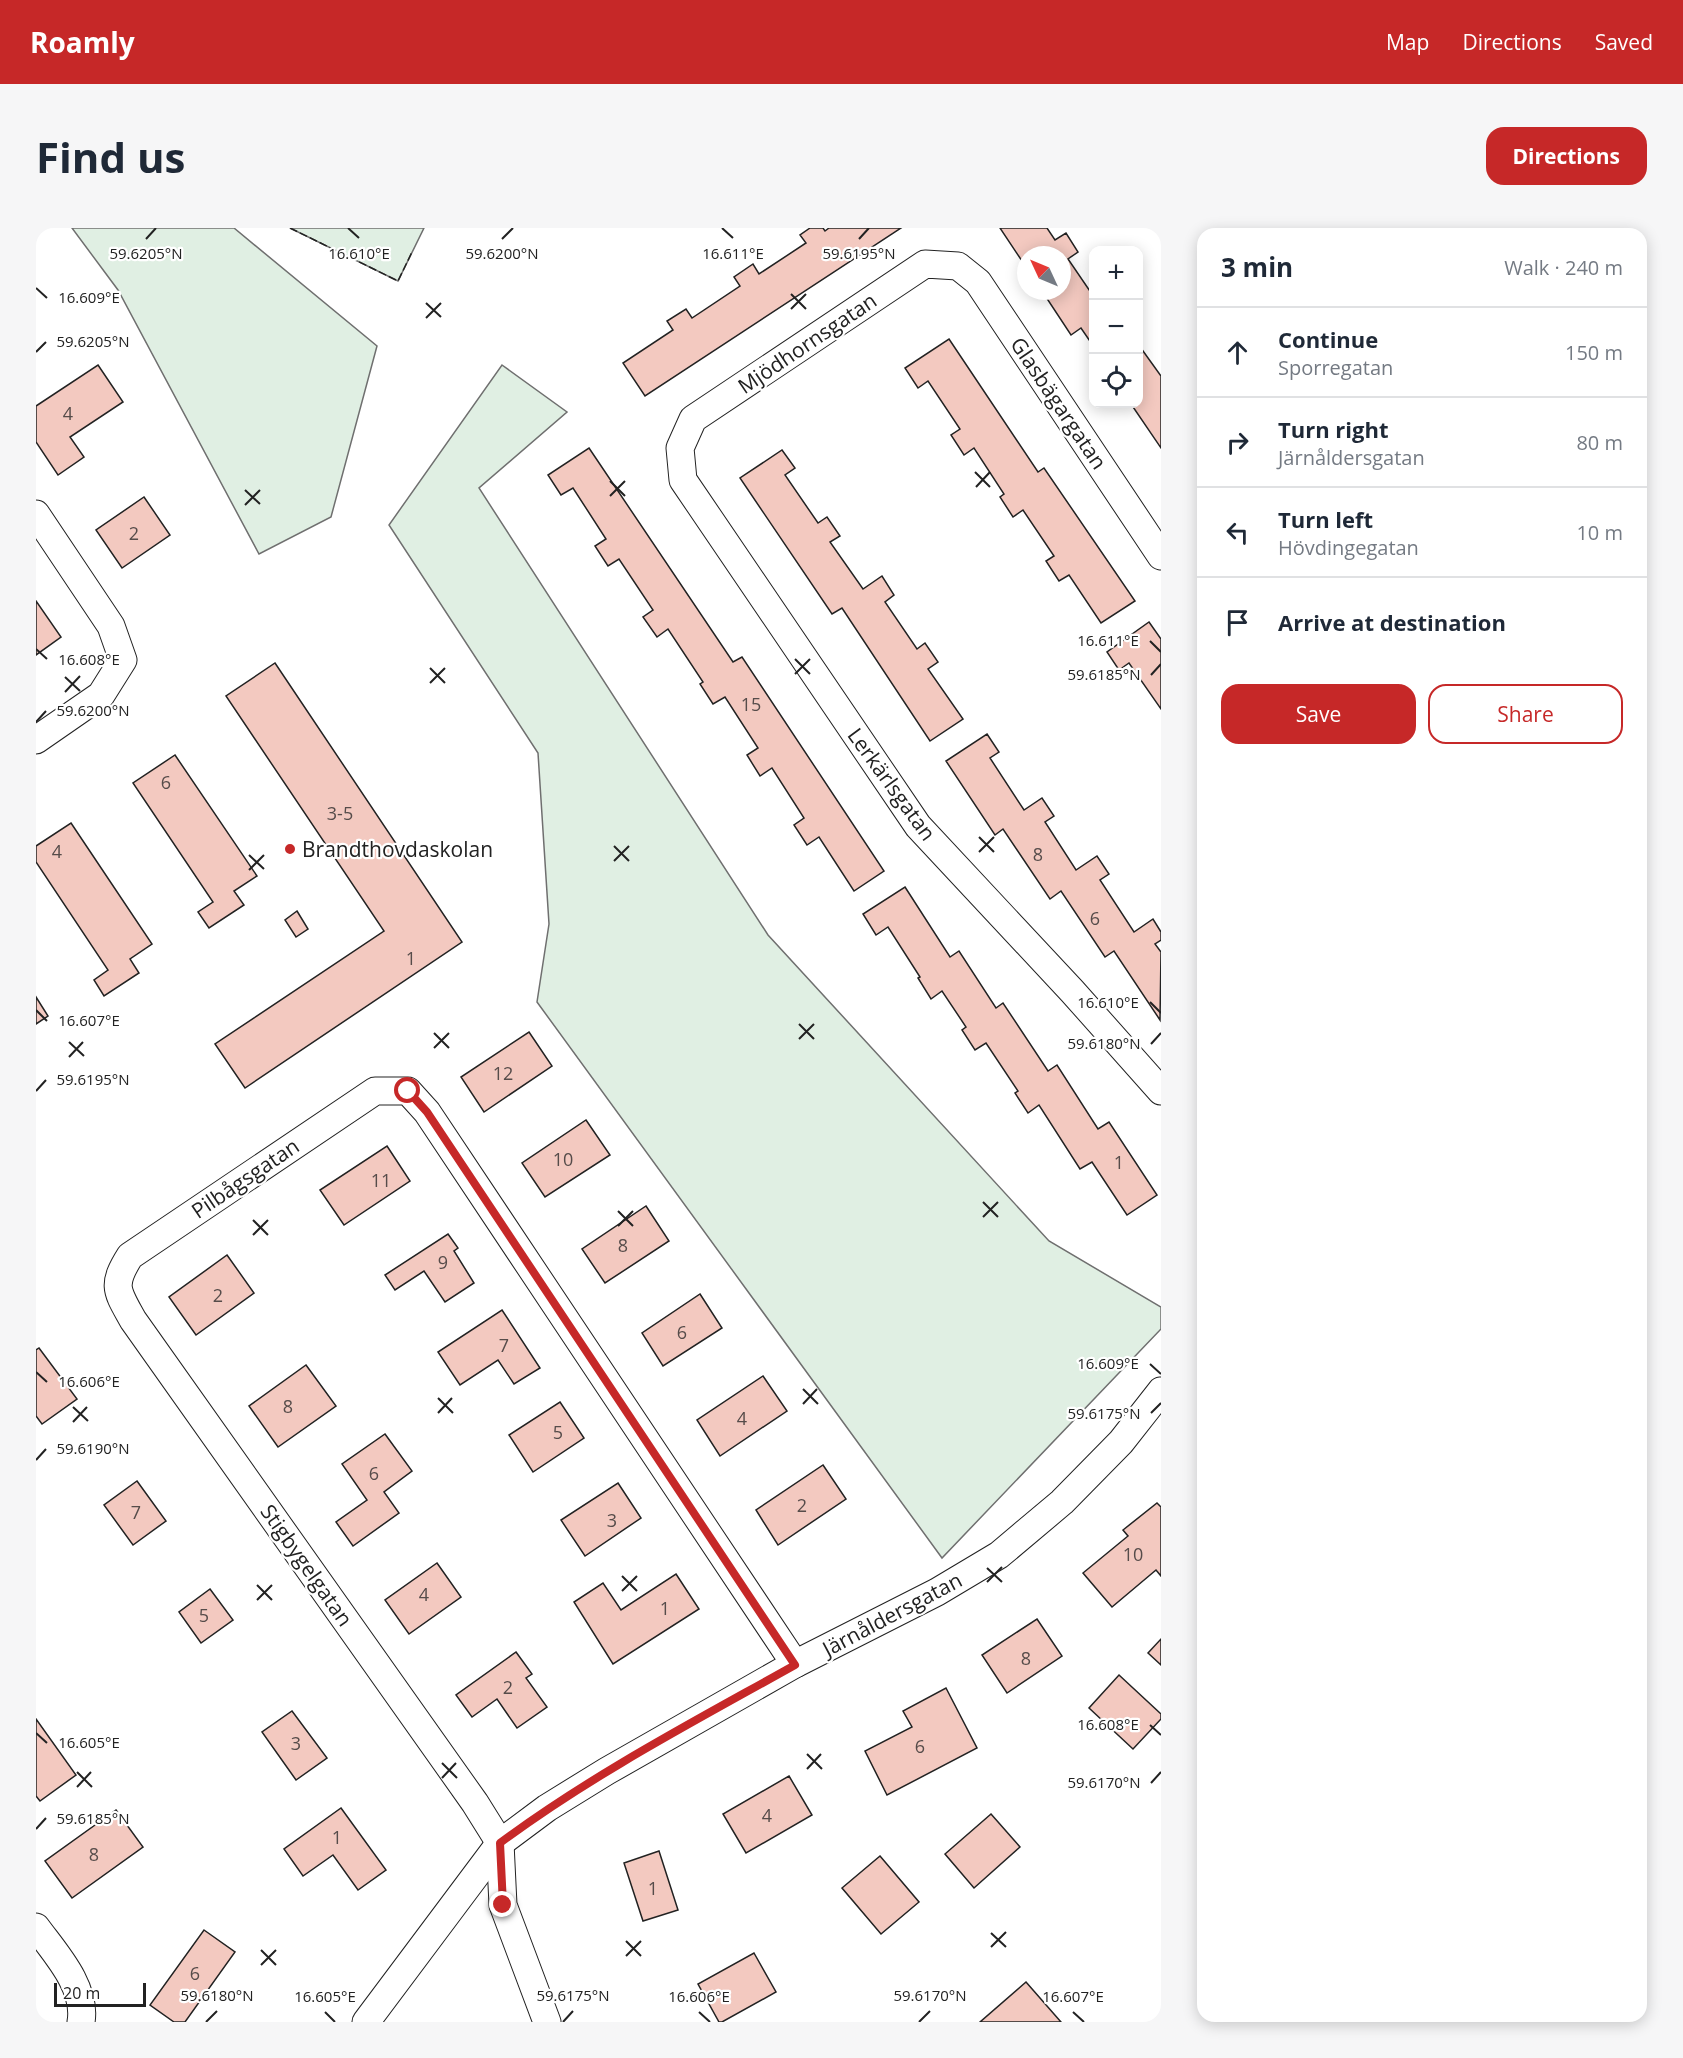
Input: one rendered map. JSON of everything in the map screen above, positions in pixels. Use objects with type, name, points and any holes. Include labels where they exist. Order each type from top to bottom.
[{"type":"street","name":"Mjödhornsgatan","points":[[682,442],[693,419],[925,264],[946,266]]},
{"type":"street","name":"Glasbägargatan","points":[[946,266],[958,266],[978,282],[1161,556]]},
{"type":"street","name":"Lerkärlsgatan","points":[[682,442],[680,448],[683,480],[918,826],[1072,991],[1161,1091]]},
{"type":"street","points":[[36,514],[111,626],[123,660],[101,695],[36,741]]},
{"type":"street","name":"Pilbågsgatan","points":[[118,1286],[120,1271],[130,1256],[375,1091],[408,1091],[427,1112],[795,1665]]},
{"type":"street","name":"Stigbygelgatan","points":[[118,1286],[117,1291],[133,1320],[475,1803],[500,1843]]},
{"type":"street","name":"Järnåldersgatan","points":[[366,2022],[500,1843],[547,1808],[607,1771],[795,1665],[937,1592],[999,1555],[1062,1502],[1121,1443],[1161,1391]]},
{"type":"street","points":[[500,1843],[503,1905],[547,2022]]},
{"type":"street","points":[[36,1927],[75,1984],[83,2012],[81,2022]]},
{"type":"green space","points":[[72,228],[234,228],[377,346],[331,517],[259,554],[118,290]]},
{"type":"green space","points":[[290,228],[424,228],[398,281]]},
{"type":"green space","points":[[502,365],[567,412],[479,488],[768,935],[1049,1241],[1161,1307],[1161,1329],[942,1558],[537,1002],[549,924],[538,753],[389,525]]},
{"type":"building","points":[[810,228],[823,228],[825,231],[829,228],[901,228],[645,396],[623,363],[673,330],[667,321],[686,309],[692,318],[740,286],[734,277],[753,264],[759,274],[806,243],[800,235]]},
{"type":"building","points":[[1000,228],[1047,228],[1055,240],[1066,233],[1078,252],[1071,257],[1071,246],[1017,246],[1017,254]]},
{"type":"building","points":[[1071,263],[1089,290],[1089,340],[1081,328],[1071,335],[1048,300],[1071,300]]},
{"type":"building","points":[[949,339],[1038,472],[1044,468],[1135,601],[1101,623],[1069,575],[1059,581],[1046,561],[1054,556],[1023,510],[1013,517],[1000,497],[1004,494],[974,448],[964,455],[951,435],[960,429],[928,381],[918,388],[905,368]]},
{"type":"building","points":[[1143,351],[1161,376],[1161,448],[1134,408],[1143,408]]},
{"type":"building","points":[[98,365],[123,402],[70,437],[84,457],[58,475],[36,442],[36,406]]},
{"type":"building","points":[[589,448],[733,662],[742,657],[884,871],[854,891],[819,837],[807,845],[794,825],[804,818],[772,768],[760,776],[747,755],[758,748],[725,697],[713,704],[700,684],[703,682],[668,629],[657,637],[643,617],[653,610],[619,559],[608,566],[595,546],[606,539],[573,488],[561,495],[548,475]]},
{"type":"building","points":[[782,450],[795,468],[785,475],[818,523],[827,517],[840,536],[830,542],[863,589],[882,576],[894,595],[885,602],[917,649],[925,643],[938,662],[928,669],[963,719],[930,741],[842,608],[832,614],[740,478]]},
{"type":"building","points":[[144,497],[170,535],[122,568],[96,530]]},
{"type":"building","points":[[36,601],[61,637],[36,655]]},
{"type":"building","points":[[1149,622],[1161,639],[1161,709],[1129,663],[1119,670],[1107,652]]},
{"type":"building","points":[[275,663],[462,942],[245,1088],[215,1044],[384,931],[226,696]]},
{"type":"building","points":[[987,734],[999,752],[990,758],[1024,810],[1042,798],[1054,816],[1045,822],[1076,870],[1097,856],[1109,874],[1100,880],[1134,932],[1153,919],[1161,932],[1161,940],[1155,944],[1161,952],[1160,1020],[1114,951],[1105,957],[1061,891],[1050,899],[1003,829],[995,835],[946,761]]},
{"type":"building","points":[[175,755],[257,876],[234,891],[244,905],[209,928],[198,912],[213,902],[133,783]]},
{"type":"building","points":[[71,823],[152,944],[130,959],[139,973],[104,996],[94,980],[108,970],[36,862],[36,846]]},
{"type":"building","points":[[905,887],[950,957],[959,951],[996,1008],[1003,1003],[1048,1071],[1057,1065],[1098,1129],[1109,1122],[1157,1195],[1127,1215],[1092,1162],[1080,1169],[1039,1105],[1028,1113],[1015,1093],[1018,1091],[986,1043],[975,1050],[962,1030],[966,1027],[942,991],[931,999],[918,978],[920,977],[888,927],[876,935],[863,914]]},
{"type":"building","points":[[297,911],[308,929],[296,937],[285,920]]},
{"type":"building","points":[[36,997],[48,1016],[36,1024]]},
{"type":"building","points":[[529,1032],[552,1066],[484,1112],[461,1077]]},
{"type":"building","points":[[586,1120],[610,1155],[545,1197],[522,1163]]},
{"type":"building","points":[[387,1146],[410,1181],[344,1225],[320,1190]]},
{"type":"building","points":[[646,1206],[669,1241],[605,1283],[582,1249]]},
{"type":"building","points":[[448,1234],[458,1248],[454,1251],[474,1283],[445,1302],[424,1271],[395,1290],[385,1275]]},
{"type":"building","points":[[227,1255],[254,1293],[196,1335],[169,1297]]},
{"type":"building","points":[[700,1294],[722,1328],[663,1366],[642,1333]]},
{"type":"building","points":[[502,1310],[540,1368],[514,1384],[498,1360],[460,1385],[438,1352]]},
{"type":"building","points":[[39,1348],[77,1399],[42,1424],[36,1416],[36,1350]]},
{"type":"building","points":[[306,1365],[336,1406],[278,1447],[249,1406]]},
{"type":"building","points":[[763,1376],[787,1411],[720,1456],[697,1420]]},
{"type":"building","points":[[560,1402],[584,1438],[533,1472],[509,1435]]},
{"type":"building","points":[[385,1434],[412,1471],[384,1492],[399,1513],[353,1546],[336,1522],[367,1500],[342,1464]]},
{"type":"building","points":[[823,1465],[846,1499],[778,1545],[756,1510]]},
{"type":"building","points":[[137,1481],[166,1521],[133,1545],[104,1505]]},
{"type":"building","points":[[618,1483],[641,1518],[585,1556],[561,1520]]},
{"type":"building","points":[[1157,1503],[1161,1507],[1161,1576],[1156,1570],[1112,1607],[1083,1573],[1128,1536],[1123,1530]]},
{"type":"building","points":[[437,1563],[461,1597],[409,1634],[385,1600]]},
{"type":"building","points":[[676,1574],[699,1609],[613,1664],[574,1602],[603,1583],[621,1610]]},
{"type":"building","points":[[210,1589],[233,1620],[201,1643],[179,1612]]},
{"type":"building","points":[[1037,1619],[1062,1656],[1007,1693],[982,1655]]},
{"type":"building","points":[[1161,1639],[1161,1665],[1148,1653]]},
{"type":"building","points":[[516,1652],[532,1674],[526,1678],[547,1707],[517,1728],[497,1699],[472,1717],[456,1695]]},
{"type":"building","points":[[1119,1675],[1161,1714],[1161,1719],[1133,1749],[1089,1708]]},
{"type":"building","points":[[946,1688],[977,1748],[887,1795],[865,1751],[912,1727],[903,1711]]},
{"type":"building","points":[[292,1711],[327,1758],[296,1780],[262,1732]]},
{"type":"building","points":[[36,1719],[76,1775],[40,1801],[36,1796]]},
{"type":"building","points":[[789,1776],[812,1815],[746,1853],[723,1814]]},
{"type":"building","points":[[341,1808],[386,1870],[358,1890],[333,1855],[303,1876],[284,1849]]},
{"type":"building","points":[[116,1810],[143,1847],[72,1898],[45,1861]]},
{"type":"building","points":[[991,1814],[1020,1847],[974,1888],[945,1854]]},
{"type":"building","points":[[659,1851],[678,1910],[643,1921],[624,1863]]},
{"type":"building","points":[[880,1856],[919,1902],[881,1934],[842,1888]]},
{"type":"building","points":[[204,1930],[235,1952],[185,2022],[174,2022],[150,2005]]},
{"type":"building","points":[[754,1953],[776,1992],[719,2022],[698,1984]]},
{"type":"building","points":[[1026,1982],[1061,2022],[980,2022]]},
{"type":"fence","points":[[290,228],[398,281],[412,252]]},
{"type":"place","name":"Brandthovdaskolan","points":[[290,849]]},
{"type":"route","points":[[408,1091],[427,1112],[795,1665],[607,1771],[547,1808],[500,1843],[503,1905]]}]
